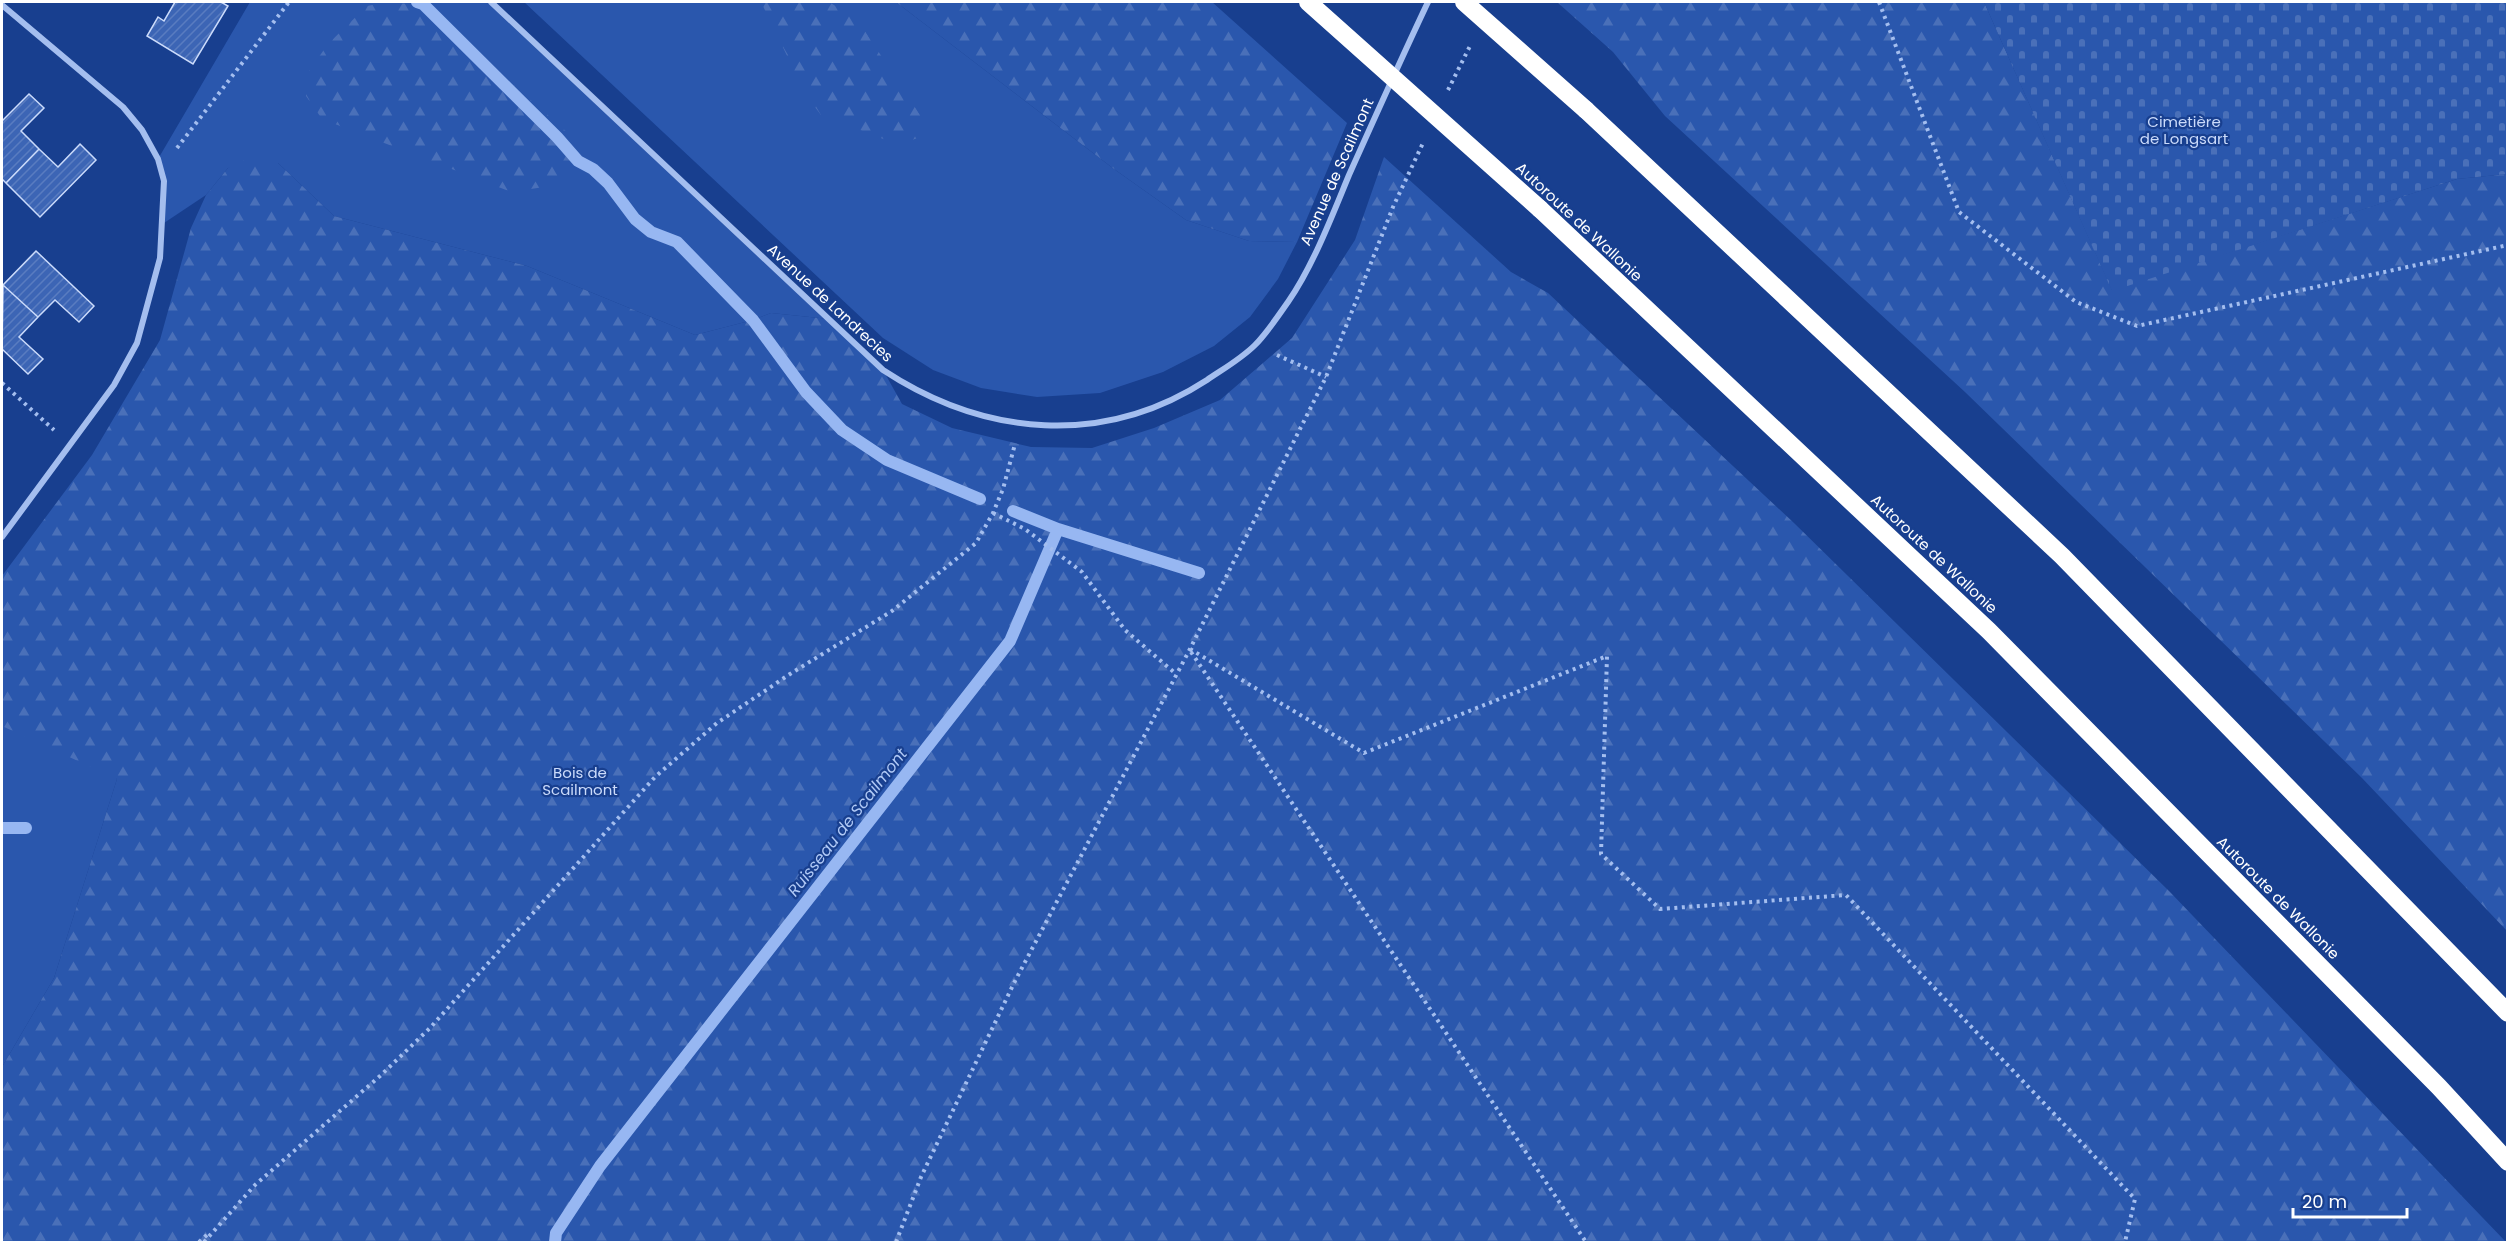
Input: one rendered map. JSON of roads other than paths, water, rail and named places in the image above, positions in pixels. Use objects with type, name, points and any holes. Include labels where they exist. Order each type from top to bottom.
[{"type":"highway","name":"Autoroute de Wallonie","points":[[1308,2],[1540,209],[1989,631],[2439,1087],[2508,1162]]},
{"type":"highway","points":[[1464,2],[1586,110],[2062,556],[2508,1013]]},
{"type":"street","name":"Avenue de Landrecies","points":[[491,2],[883,370],[914,390],[979,416],[1057,427],[1096,424],[1138,414],[1180,397],[1234,362],[1255,344]]},
{"type":"street","name":"Avenue de Scailmont","points":[[1255,344],[1289,300],[1320,243],[1428,2]]},
{"type":"street","points":[[2,5],[123,107],[142,130],[158,159],[164,181],[163,235],[160,258],[140,333],[114,385],[2,537]]},
{"type":"waterway","points":[[417,2],[423,4],[557,137],[578,161],[593,169],[608,183],[635,219],[651,232],[677,242],[753,320],[806,392],[842,430],[887,460],[980,499]]},
{"type":"waterway","points":[[1013,511],[1058,529]]},
{"type":"waterway","name":"Ruisseau de Scailmont","points":[[555,1242],[556,1233],[600,1166],[1010,641],[1058,529],[1199,573]]},
{"type":"waterway","points":[[2,828],[26,828]]},
{"type":"park label","name":"Cimetière de Longsart","points":[[2184,130]]},
{"type":"park label","name":"Bois de Scailmont","points":[[580,782]]}]
